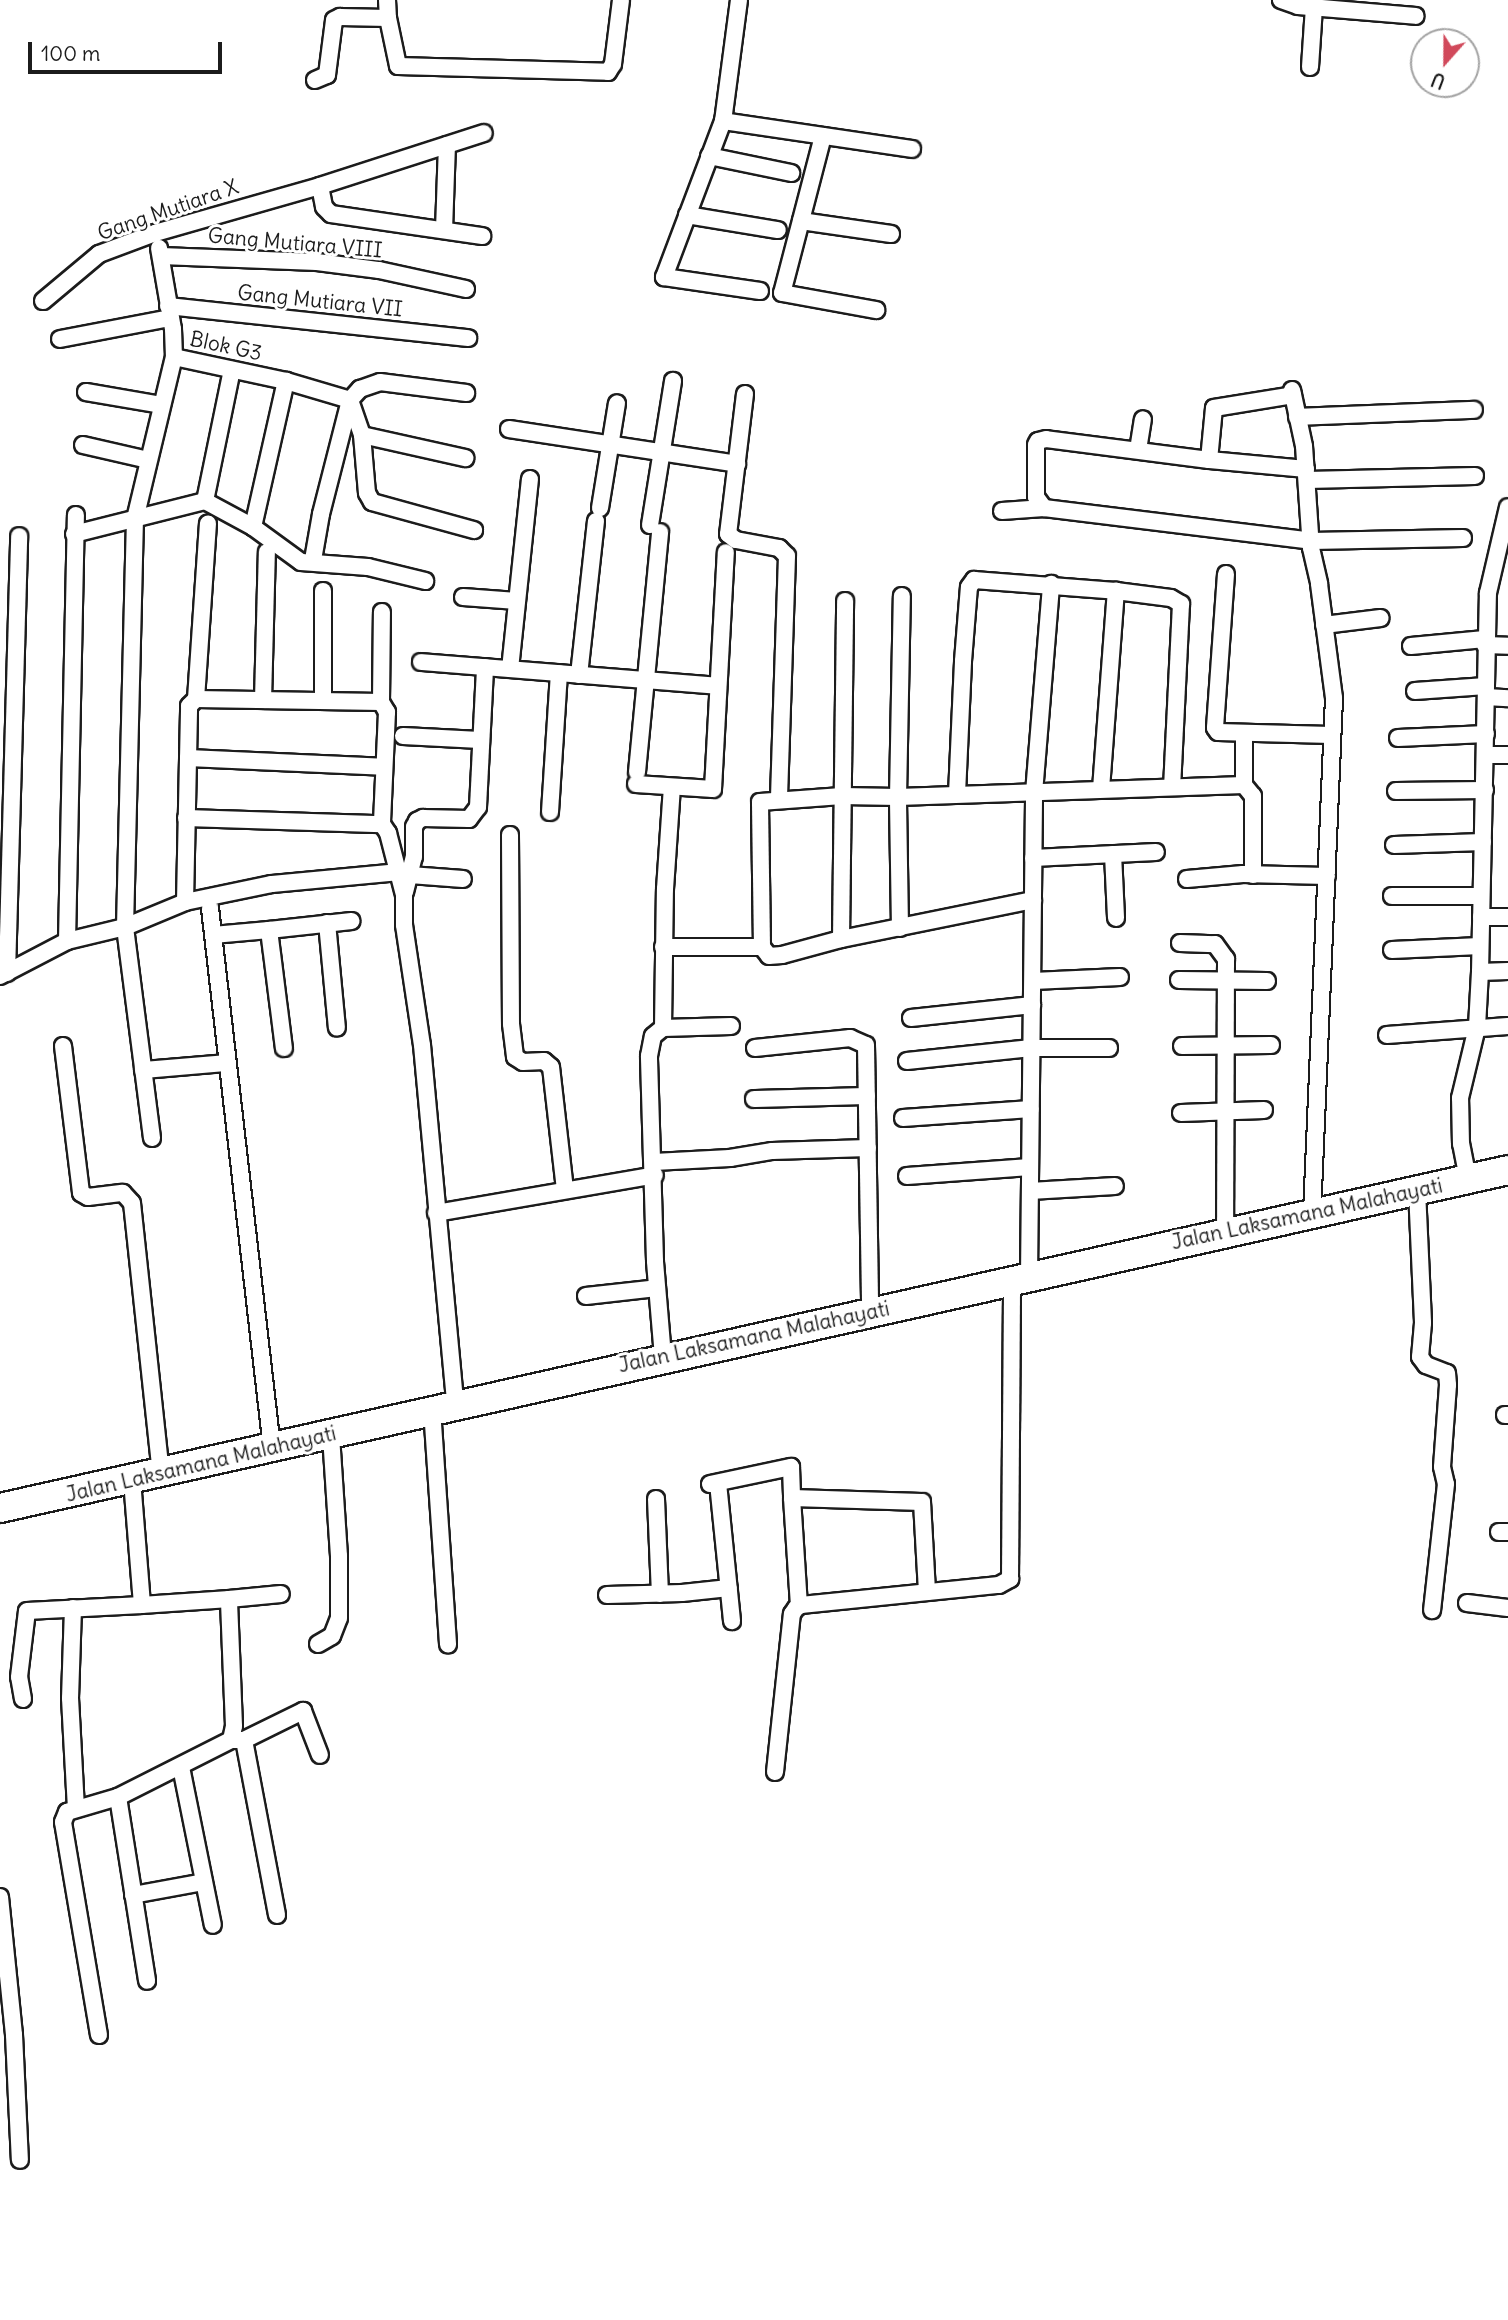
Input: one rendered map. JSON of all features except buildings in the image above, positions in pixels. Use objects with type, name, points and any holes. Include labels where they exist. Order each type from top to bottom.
[{"type":"highway","name":"Jalan Laksamana Malahayati","points":[[0,1507],[161,1474],[663,1357],[1508,1170]]},
{"type":"street","points":[[387,0],[398,66],[608,72],[613,64],[621,0]]},
{"type":"street","points":[[739,0],[723,121],[664,273],[666,279],[760,291]]},
{"type":"street","points":[[1281,0],[1298,6],[1367,5],[1416,16]]},
{"type":"street","points":[[1310,67],[1314,6]]},
{"type":"street","points":[[315,80],[322,79],[328,72],[336,18],[388,18]]},
{"type":"street","points":[[723,121],[912,149]]},
{"type":"street","name":"Gang Mutiara X","points":[[43,301],[99,254],[155,233],[320,186],[484,132]]},
{"type":"street","points":[[822,136],[782,293],[876,310]]},
{"type":"street","points":[[444,230],[447,145]]},
{"type":"street","points":[[709,156],[791,173]]},
{"type":"street","points":[[320,186],[324,207],[331,214],[482,236]]},
{"type":"street","points":[[687,215],[778,230]]},
{"type":"street","points":[[801,221],[891,234]]},
{"type":"street","name":"Blok G3","points":[[155,233],[161,256],[174,356],[286,381],[350,400]]},
{"type":"street","name":"Gang Mutiara VIII","points":[[161,256],[317,262],[379,270],[466,289]]},
{"type":"street","name":"Gang Mutiara VII","points":[[60,339],[169,312],[467,338]]},
{"type":"street","points":[[152,1138],[125,927],[135,519],[174,356]]},
{"type":"street","points":[[205,501],[232,370]]},
{"type":"street","points":[[253,527],[286,381]]},
{"type":"street","points":[[673,381],[661,452],[637,778],[672,787],[713,789],[726,552]]},
{"type":"street","points":[[313,560],[321,514],[350,400],[368,384],[380,382],[466,393]]},
{"type":"street","points":[[86,392],[161,405]]},
{"type":"street","points":[[1209,460],[1214,408],[1293,392],[1306,475],[1310,541],[1334,688],[1312,1214]]},
{"type":"street","points":[[746,394],[728,534],[736,540],[779,548],[787,556],[779,799]]},
{"type":"street","points":[[350,400],[362,435],[367,493],[372,502],[474,530]]},
{"type":"street","points":[[579,675],[598,514],[617,402]]},
{"type":"street","points":[[1297,417],[1474,410]]},
{"type":"street","points":[[1138,450],[1143,419]]},
{"type":"street","points":[[509,429],[737,464]]},
{"type":"street","points":[[362,435],[465,458]]},
{"type":"street","points":[[1044,508],[1036,497],[1038,435],[1306,475],[1475,476]]},
{"type":"street","points":[[83,445],[148,460]]},
{"type":"street","points":[[510,669],[530,479]]},
{"type":"street","points":[[74,534],[205,501],[253,527],[305,563],[313,560],[368,567],[425,581]]},
{"type":"street","points":[[1002,511],[1044,508],[1310,541],[1463,538]]},
{"type":"street","points":[[1468,1179],[1461,1144],[1460,1098],[1477,1027],[1486,755],[1485,642],[1488,593],[1501,567],[1508,508]]},
{"type":"street","points":[[67,941],[76,515]]},
{"type":"street","points":[[185,902],[189,706],[196,699],[208,523]]},
{"type":"street","points":[[19,536],[4,974],[67,941],[125,927],[185,902],[272,884],[405,874],[463,879]]},
{"type":"street","points":[[263,700],[267,552]]},
{"type":"street","points":[[1226,574],[1215,728],[1218,732],[1244,734],[1331,735]]},
{"type":"street","points":[[957,794],[969,587],[974,580],[1116,591],[1171,598],[1181,604],[1172,786]]},
{"type":"street","points":[[775,1772],[792,1614],[799,1606],[999,1585],[1007,1582],[1012,1571],[1020,1278],[1030,1191],[1034,793],[1051,584]]},
{"type":"street","points":[[323,591],[323,701]]},
{"type":"street","points":[[1101,789],[1116,591]]},
{"type":"street","points":[[900,928],[898,797],[902,596]]},
{"type":"street","points":[[463,597],[517,601]]},
{"type":"street","points":[[841,939],[845,601]]},
{"type":"street","points":[[382,612],[381,702],[387,712],[382,824],[405,874]]},
{"type":"street","points":[[1324,625],[1381,618]]},
{"type":"street","points":[[1411,646],[1485,642],[1508,646]]},
{"type":"street","points":[[421,662],[718,686]]},
{"type":"street","points":[[448,1644],[444,1407],[436,1213],[422,1045],[404,925],[404,895],[405,874],[417,821],[423,818],[469,819],[478,807],[485,667]]},
{"type":"street","points":[[550,812],[559,673]]},
{"type":"street","points":[[1415,691],[1486,692],[1508,698]]},
{"type":"street","points":[[196,699],[381,702]]},
{"type":"street","points":[[1244,734],[1244,785],[1253,796],[1253,875]]},
{"type":"street","points":[[1398,738],[1486,734]]},
{"type":"street","points":[[403,736],[480,740]]},
{"type":"street","points":[[1486,755],[1508,755]]},
{"type":"street","points":[[188,758],[383,767]]},
{"type":"street","points":[[1033,900],[841,939],[782,956],[769,956],[762,947],[760,802],[842,796],[898,797],[1244,785]]},
{"type":"street","points":[[663,1028],[663,947],[672,787]]},
{"type":"street","points":[[1396,791],[1485,790]]},
{"type":"street","points":[[186,818],[382,824]]},
{"type":"street","points":[[509,835],[511,1024],[515,1057],[523,1062],[544,1061],[551,1067],[565,1189]]},
{"type":"street","points":[[1394,845],[1483,842]]},
{"type":"street","points":[[1033,858],[1156,852]]},
{"type":"street","points":[[1114,854],[1116,918]]},
{"type":"street","points":[[1187,879],[1253,875],[1327,876]]},
{"type":"street","points":[[1392,896],[1481,897]]},
{"type":"street","points":[[210,908],[272,1448]]},
{"type":"street","points":[[1481,917],[1508,917]]},
{"type":"street","points":[[213,935],[352,920]]},
{"type":"street","points":[[327,923],[337,1028]]},
{"type":"street","points":[[269,930],[284,1048]]},
{"type":"street","points":[[1180,943],[1219,945],[1226,959],[1225,1232]]},
{"type":"street","points":[[1392,950],[1480,946]]},
{"type":"street","points":[[663,947],[762,947]]},
{"type":"street","points":[[1480,972],[1508,971]]},
{"type":"street","points":[[1033,981],[1120,977]]},
{"type":"street","points":[[1179,980],[1267,981]]},
{"type":"street","points":[[911,1018],[1032,1005]]},
{"type":"street","points":[[663,1357],[657,1288],[649,1056],[653,1036],[663,1028],[731,1026]]},
{"type":"street","points":[[1387,1035],[1508,1026]]},
{"type":"street","points":[[755,1048],[856,1038],[866,1045],[870,1312]]},
{"type":"street","points":[[1182,1045],[1271,1045]]},
{"type":"street","points":[[63,1046],[81,1193],[88,1197],[123,1194],[132,1203],[161,1474]]},
{"type":"street","points":[[907,1061],[1031,1048],[1109,1048]]},
{"type":"street","points":[[143,1070],[226,1063]]},
{"type":"street","points":[[754,1099],[867,1096]]},
{"type":"street","points":[[903,1118],[1031,1109]]},
{"type":"street","points":[[1181,1113],[1264,1110]]},
{"type":"street","points":[[436,1213],[705,1160],[772,1151],[868,1148]]},
{"type":"street","points":[[907,1175],[1030,1167]]},
{"type":"street","points":[[1030,1191],[1115,1186]]},
{"type":"street","points":[[1417,1190],[1423,1323],[1420,1357],[1426,1365],[1447,1373],[1448,1385],[1442,1467],[1446,1484],[1432,1610]]},
{"type":"street","points":[[586,1296],[657,1288]]},
{"type":"street","points":[[318,1644],[332,1636],[339,1618],[339,1556],[331,1434]]},
{"type":"street","points":[[732,1621],[713,1484],[791,1467],[799,1606]]},
{"type":"street","points":[[132,1480],[142,1605]]},
{"type":"street","points":[[792,1498],[922,1502],[927,1592]]},
{"type":"street","points":[[656,1499],[660,1594]]},
{"type":"street","points":[[607,1595],[729,1588]]},
{"type":"street","points":[[23,1699],[19,1678],[27,1611],[281,1594]]},
{"type":"street","points":[[229,1599],[234,1726],[277,1915]]},
{"type":"street","points":[[1467,1603],[1508,1608]]},
{"type":"street","points":[[73,1608],[70,1698],[76,1808]]},
{"type":"street","points":[[99,2035],[63,1822],[67,1812],[118,1797],[303,1711],[320,1755]]},
{"type":"street","points":[[181,1768],[213,1924]]},
{"type":"street","points":[[118,1797],[147,1981]]},
{"type":"street","points":[[133,1895],[204,1882]]},
{"type":"street","points":[[0,1906],[7,2036],[20,2160]]}]
